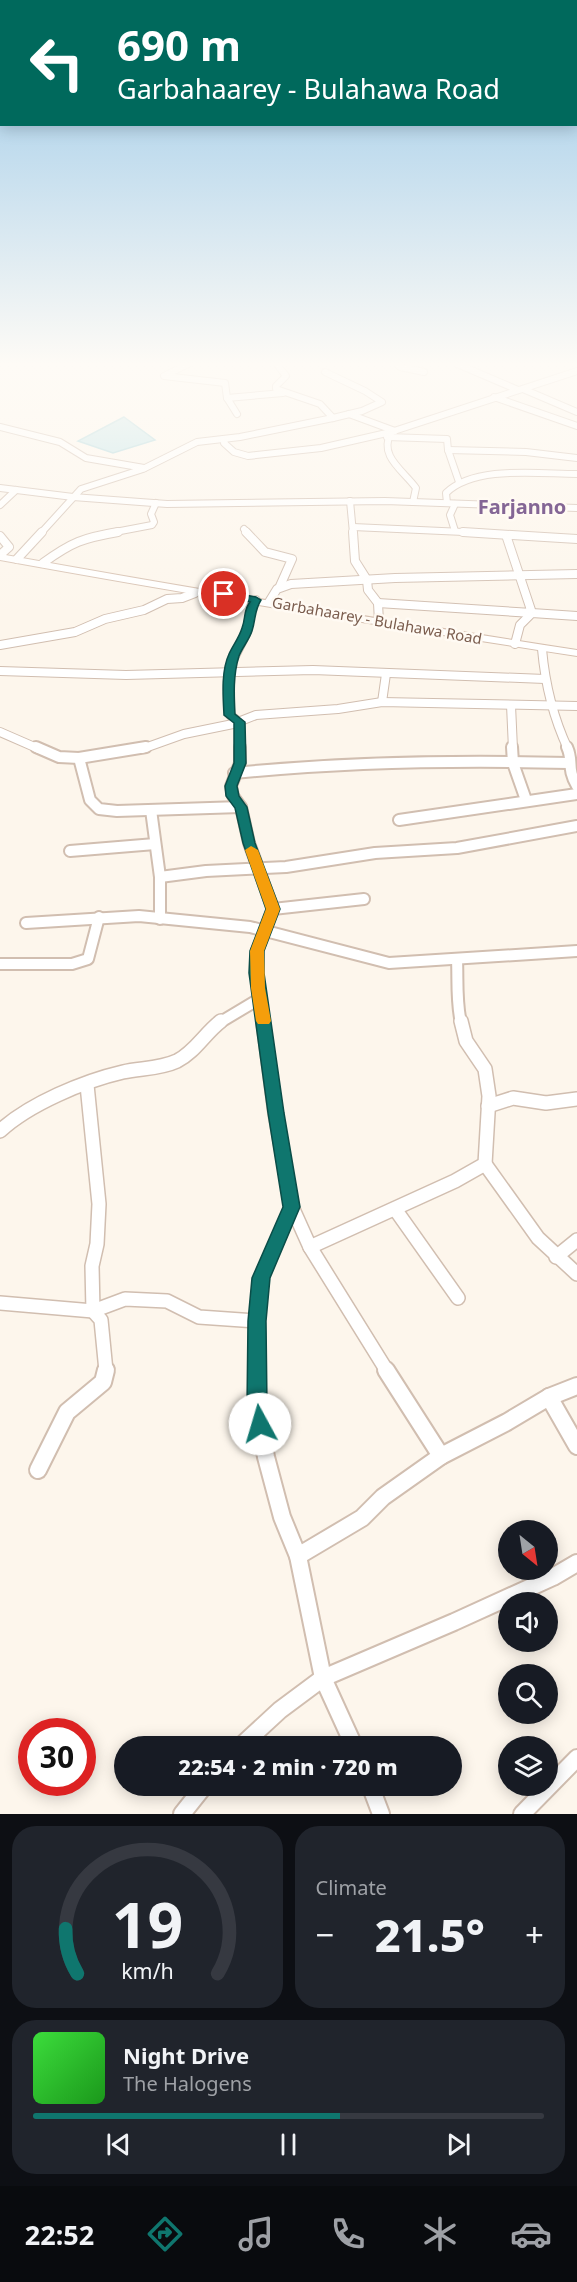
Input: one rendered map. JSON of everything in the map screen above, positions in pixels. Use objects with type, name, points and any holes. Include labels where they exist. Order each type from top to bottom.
[{"type":"main road","name":"Garbahaarey - Bulahawa Road","points":[[0,556],[195,593],[269,602],[577,653]]},
{"type":"street","points":[[69,448],[86,458],[125,462],[144,468]]},
{"type":"street","points":[[17,559],[81,489],[144,468],[182,448]]},
{"type":"street","points":[[229,448],[248,456],[323,448]]},
{"type":"street","points":[[386,448],[389,458],[416,489],[413,502]]},
{"type":"street","points":[[459,482],[456,467],[448,450],[526,452],[577,458]]},
{"type":"street","points":[[455,531],[450,515],[451,503],[446,493],[459,482],[499,476],[577,474]]},
{"type":"street","points":[[0,488],[73,497],[156,503],[350,501],[577,508]]},
{"type":"street","points":[[0,506],[16,490]]},
{"type":"street","points":[[350,501],[356,561],[367,580],[368,590],[378,603],[379,622]]},
{"type":"street","points":[[44,564],[62,548],[75,542],[152,525],[154,522],[151,514],[156,503]]},
{"type":"street","points":[[353,527],[577,539]]},
{"type":"street","points":[[244,529],[269,554],[288,556],[292,559],[280,586],[269,602]]},
{"type":"street","points":[[506,535],[532,613]]},
{"type":"street","points":[[0,536],[9,547],[0,556]]},
{"type":"street","points":[[280,586],[367,580],[577,574]]},
{"type":"street","points":[[0,645],[75,632],[105,619],[144,610],[167,599],[182,598],[195,593]]},
{"type":"street","points":[[239,722],[230,715],[228,688],[234,654],[248,630],[249,610],[256,600]]},
{"type":"street","points":[[378,603],[577,616]]},
{"type":"street","points":[[515,644],[520,625],[532,613]]},
{"type":"street","points":[[542,648],[545,679],[561,734],[571,756],[569,773],[577,786]]},
{"type":"street","points":[[0,671],[126,675],[306,670],[545,679]]},
{"type":"street","points":[[382,702],[386,674]]},
{"type":"street","points":[[0,732],[59,758],[79,758],[138,750],[184,734],[264,714],[338,709],[382,702],[577,706]]},
{"type":"street","points":[[511,705],[513,762],[526,800]]},
{"type":"street","points":[[239,722],[240,763],[234,773],[231,786],[232,796],[241,807],[249,843],[273,909],[257,951],[259,999],[292,1207],[310,1247],[441,1456]]},
{"type":"street","points":[[79,758],[94,807],[117,811],[241,807]]},
{"type":"street","points":[[234,773],[377,763],[482,760],[569,762]]},
{"type":"street","points":[[399,820],[577,794]]},
{"type":"street","points":[[151,810],[159,877],[160,919]]},
{"type":"street","points":[[159,877],[320,863],[375,853],[456,848],[577,826]]},
{"type":"street","points":[[70,851],[155,844]]},
{"type":"street","points":[[273,909],[364,899]]},
{"type":"street","points":[[26,923],[139,916],[266,930],[389,963],[577,951]]},
{"type":"street","points":[[0,964],[72,964],[88,959],[99,917]]},
{"type":"street","points":[[457,959],[459,989],[456,1000],[466,1041],[486,1069],[488,1106],[485,1164],[556,1257],[577,1274]]},
{"type":"street","points":[[0,1131],[4,1125],[28,1111],[87,1085],[122,1072],[165,1066],[183,1057],[197,1046],[206,1032],[259,999]]},
{"type":"street","points":[[38,1470],[67,1412],[103,1382],[106,1372],[101,1320],[93,1311],[92,1266],[97,1244],[99,1204],[87,1085]]},
{"type":"street","points":[[488,1106],[513,1098],[546,1103],[577,1099]]},
{"type":"street","points":[[310,1247],[456,1181],[485,1164]]},
{"type":"street","points":[[292,1207],[261,1278],[257,1321],[257,1407],[266,1457],[282,1517],[298,1556],[322,1678],[349,1736]]},
{"type":"street","points":[[395,1209],[458,1298]]},
{"type":"street","points":[[556,1257],[577,1240]]},
{"type":"street","points":[[0,1303],[93,1311],[125,1299],[167,1301],[200,1317],[257,1321]]},
{"type":"street","points":[[298,1556],[362,1518],[383,1497],[441,1456],[507,1422],[549,1397],[577,1386]]},
{"type":"street","points":[[549,1397],[577,1446]]},
{"type":"street","points":[[252,1736],[280,1710],[322,1678],[454,1622],[577,1563]]},
{"type":"street","points":[[522,1814],[577,1758]]},
{"type":"street","points":[[183,1814],[197,1796]]},
{"type":"street","points":[[374,1796],[381,1814]]},
{"type":"water","points":[[97,448],[130,448],[113,453]]},
{"type":"slow traffic","points":[[251,850],[273,909],[257,951],[259,999],[264,1021]]},
{"type":"district","name":"Farjanno","points":[[522,507]]},
{"type":"route","points":[[224,594],[256,600],[249,610],[249,623],[243,642],[234,654],[231,664],[228,688],[230,715],[239,722],[241,737],[240,763],[234,773],[231,786],[232,796],[241,807],[249,843],[273,909],[257,951],[257,973],[276,1113],[292,1207],[261,1278],[257,1321],[257,1407],[260,1424]]}]
